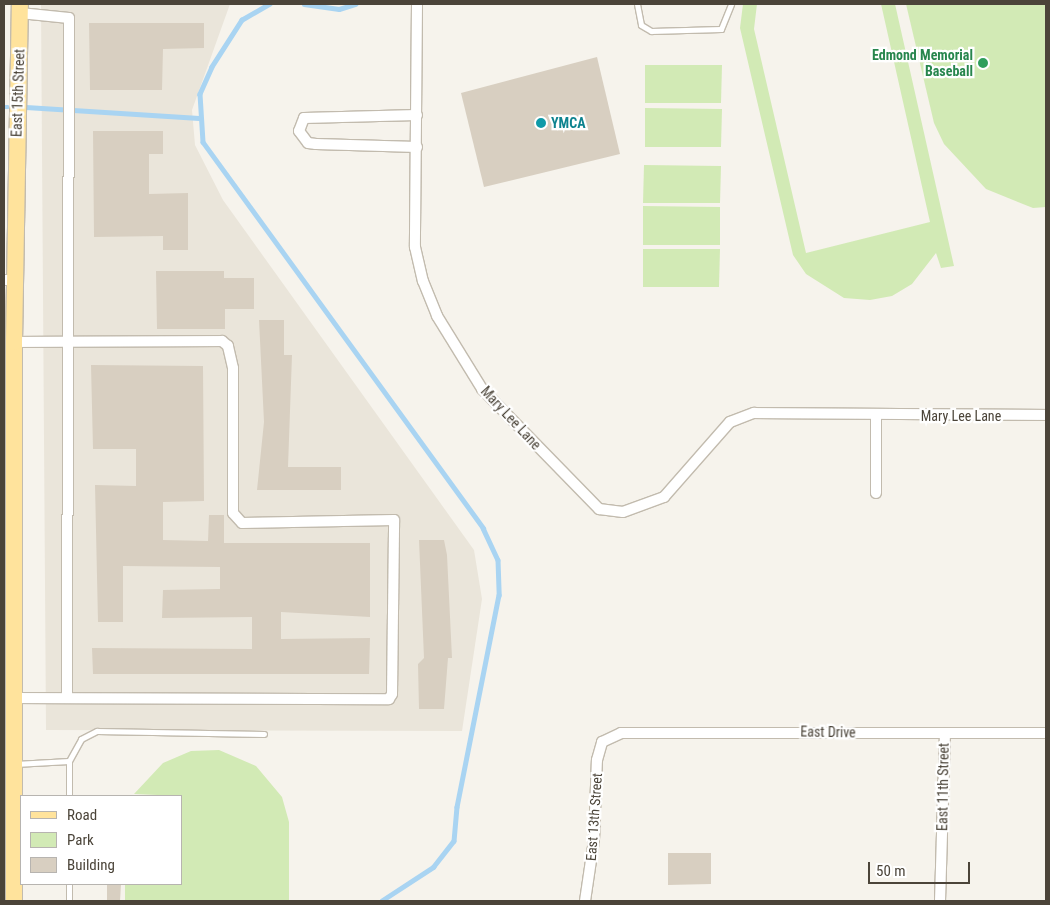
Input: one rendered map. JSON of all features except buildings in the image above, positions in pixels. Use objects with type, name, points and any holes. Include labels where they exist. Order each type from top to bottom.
[{"type":"main road","name":"East 15th Street","points":[[14,901],[12,698],[14,342],[9,280],[20,8]]},
{"type":"street","name":"Mary Lee Lane","points":[[416,4],[415,247],[437,316],[482,389],[599,508],[623,512],[664,497],[719,434],[743,416],[1046,415]]},
{"type":"street","points":[[20,8],[69,18],[66,343],[67,697]]},
{"type":"street","points":[[416,146],[308,143],[299,131],[304,118],[417,115]]},
{"type":"street","points":[[12,698],[389,699],[392,694],[394,520],[242,523],[233,513],[233,368],[228,346],[222,341],[14,342]]},
{"type":"street","points":[[876,416],[876,493]]},
{"type":"street","name":"East Drive","points":[[610,738],[640,730],[1046,733]]},
{"type":"street","name":"East 11th Street","points":[[940,901],[944,733]]},
{"type":"street","name":"East 13th Street","points":[[585,901],[594,840],[597,760],[602,742],[610,738]]},
{"type":"lane","points":[[637,4],[641,25],[651,31],[721,29],[732,4]]},
{"type":"lane","points":[[69,795],[69,761],[81,739],[97,731],[264,734]]},
{"type":"lane","points":[[12,764],[69,761]]},
{"type":"lane","points":[[69,885],[69,901]]},
{"type":"shaded area","points":[[230,4],[192,110],[195,145],[223,200],[474,550],[482,599],[462,731],[46,730],[41,5]]},
{"type":"green space","points":[[743,4],[757,4],[754,29],[806,253],[930,222],[881,4],[895,4],[954,266],[941,268],[936,253],[912,284],[892,296],[870,300],[844,298],[806,274],[793,255],[740,28]]},
{"type":"green space","name":"Edmond Memorial Baseball","points":[[906,4],[1046,4],[1046,207],[1033,208],[986,189],[944,144],[934,123]]},
{"type":"green space","points":[[645,65],[722,65],[721,103],[645,103]]},
{"type":"green space","points":[[645,108],[722,109],[721,147],[645,147]]},
{"type":"green space","points":[[644,165],[721,166],[720,203],[643,203]]},
{"type":"green space","points":[[643,206],[720,207],[720,245],[643,245]]},
{"type":"green space","points":[[643,249],[720,249],[719,287],[643,287]]},
{"type":"green space","points":[[219,750],[256,766],[282,797],[289,822],[289,901],[125,901],[125,885],[182,885],[182,795],[134,794],[163,763],[191,751]]},
{"type":"waterway","points":[[270,4],[242,20],[212,67],[200,94],[203,142],[483,528],[498,560],[499,595],[457,807],[454,841],[434,867],[382,901]]},
{"type":"waterway","points":[[304,4],[339,9],[355,4]]},
{"type":"waterway","points":[[26,107],[199,118]]},
{"type":"place","name":"Edmond Memorial Baseball","points":[[983,63]]},
{"type":"place","name":"YMCA","points":[[541,123]]}]
